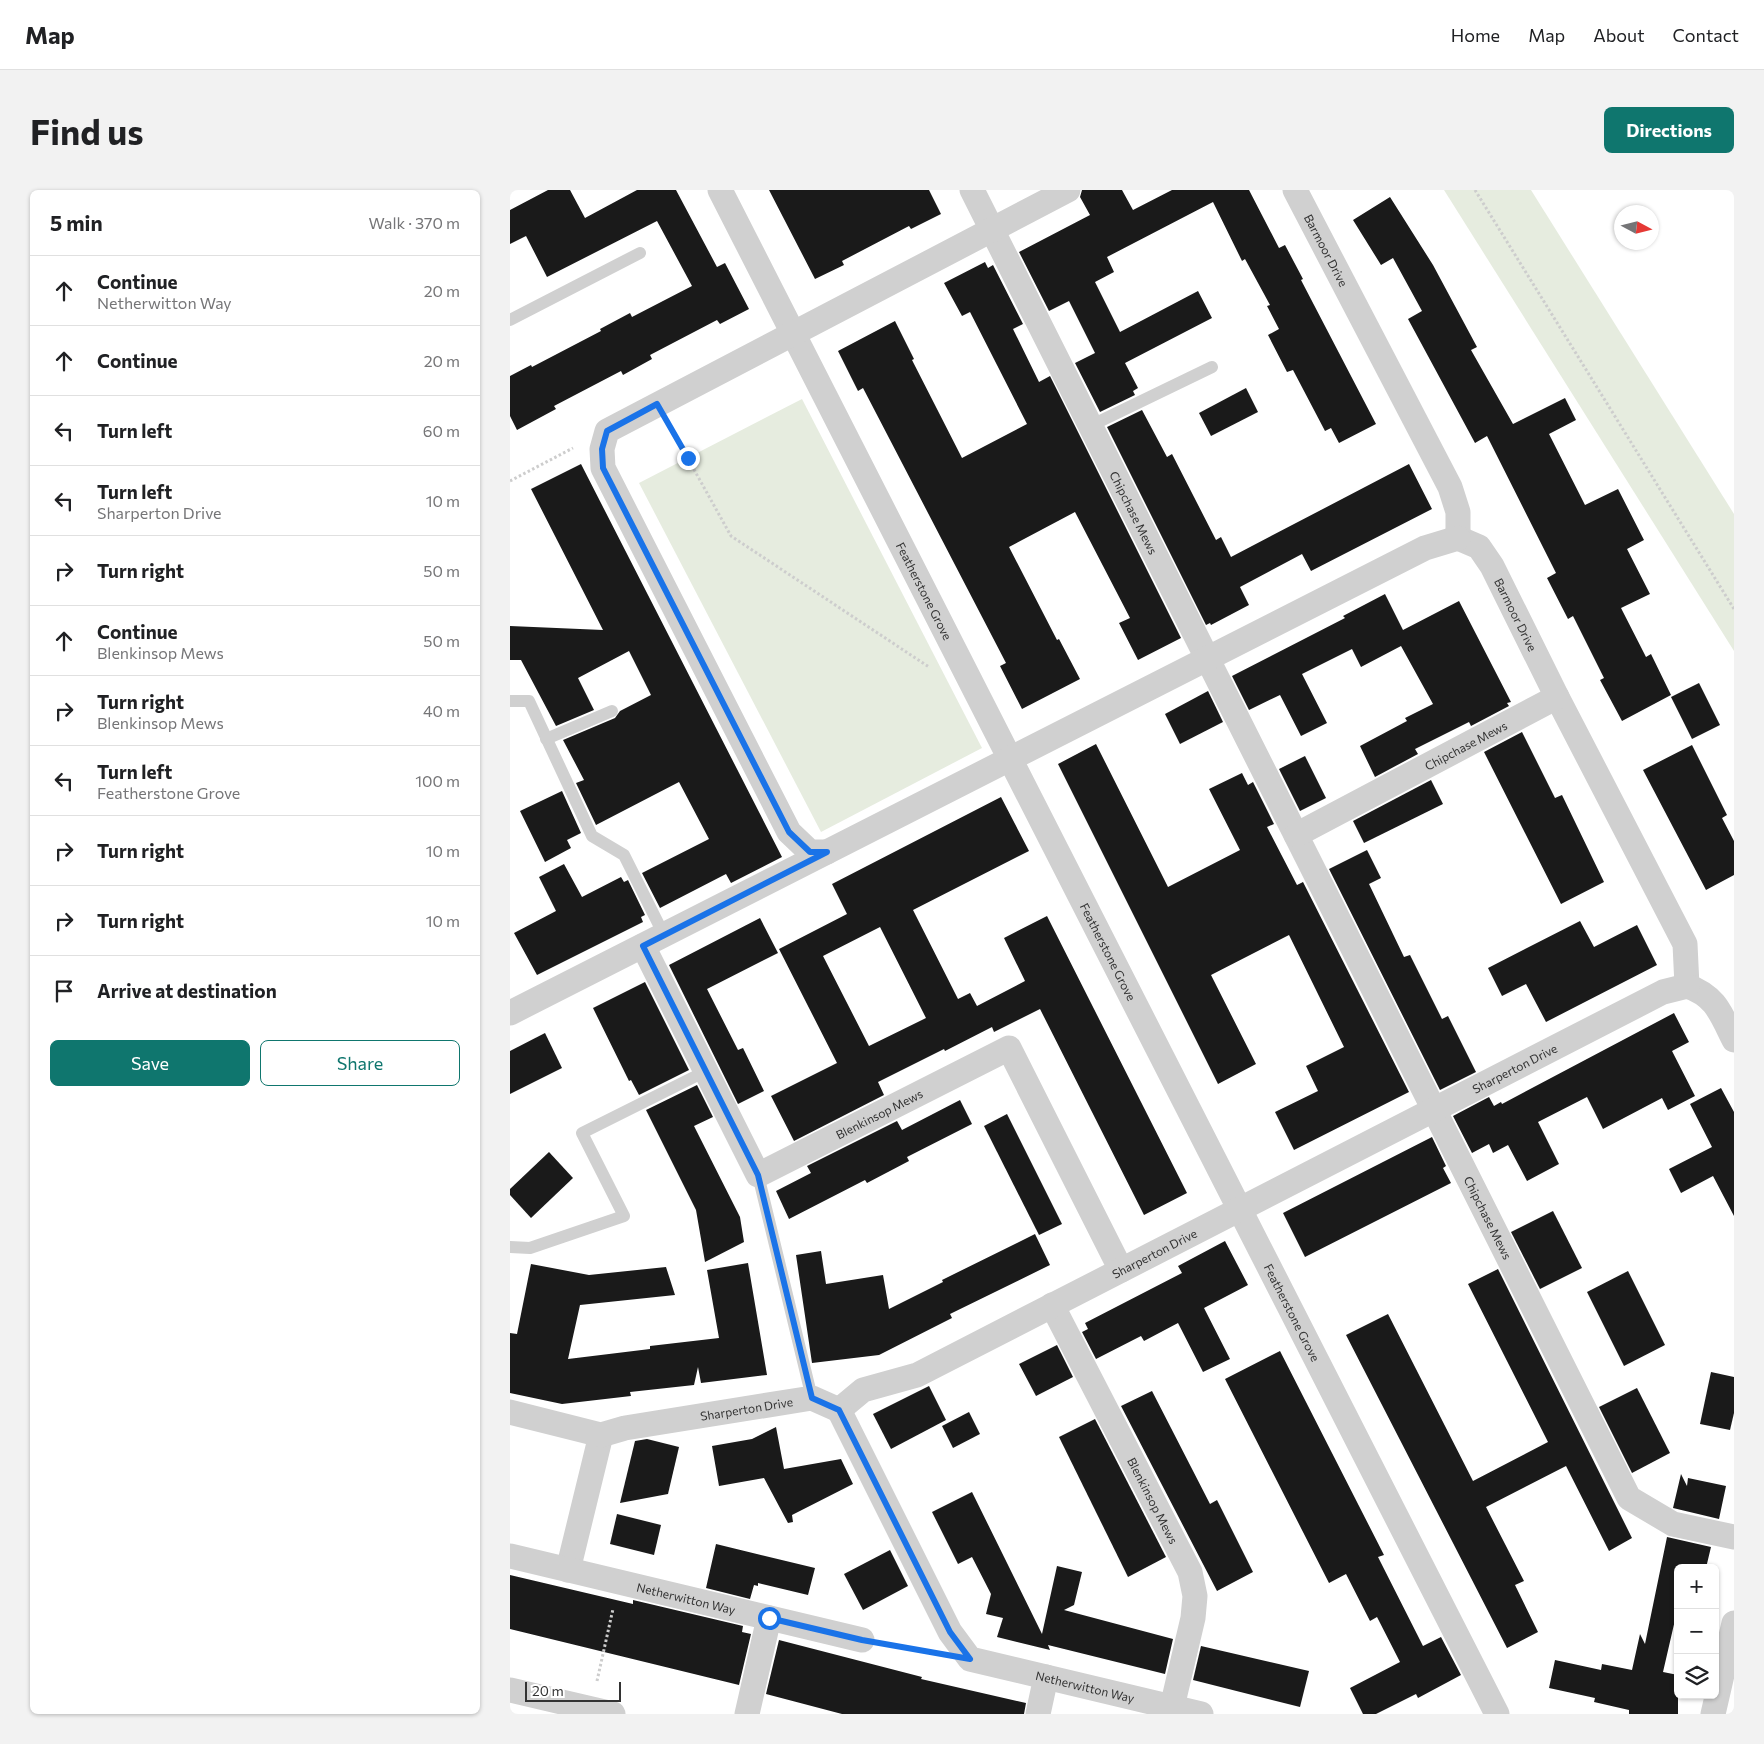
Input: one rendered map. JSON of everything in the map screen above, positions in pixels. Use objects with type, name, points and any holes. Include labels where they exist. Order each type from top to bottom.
[{"type":"street","name":"Featherstone Grove","points":[[720,190],[1498,1714]]},
{"type":"street","name":"Chipchase Mews","points":[[972,190],[1629,1498],[1673,1524],[1734,1537]]},
{"type":"street","points":[[827,852],[810,852],[789,832],[603,468],[602,449],[607,431],[1068,190]]},
{"type":"street","name":"Barmoor Drive","points":[[1295,190],[1450,487],[1458,512],[1458,538],[1479,547],[1492,566],[1557,698],[1685,944],[1687,986]]},
{"type":"street","points":[[510,1013],[1425,548],[1458,538]]},
{"type":"street","name":"Chipchase Mews","points":[[1296,835],[1557,698]]},
{"type":"street","points":[[653,940],[706,1071],[758,1175]]},
{"type":"street","points":[[1687,986],[1703,992],[1717,1007],[1734,1040]]},
{"type":"street","name":"Sharperton Drive","points":[[839,1410],[863,1390],[917,1375],[1663,992],[1687,986]]},
{"type":"street","name":"Blenkinsop Mews","points":[[758,1175],[1009,1048],[1121,1270]]},
{"type":"street","name":"Blenkinsop Mews","points":[[1052,1305],[1190,1572],[1195,1596],[1193,1618],[1172,1707]]},
{"type":"street","points":[[812,1398],[839,1410],[950,1632],[970,1659]]},
{"type":"street","name":"Sharperton Drive","points":[[601,1435],[625,1428],[812,1398]]},
{"type":"street","points":[[510,1412],[601,1435],[568,1570]]},
{"type":"street","name":"Netherwitton Way","points":[[510,1556],[862,1640]]},
{"type":"street","points":[[747,1714],[769,1618]]},
{"type":"street","points":[[1713,1714],[1734,1623]]},
{"type":"street","name":"Netherwitton Way","points":[[970,1659],[1201,1714]]},
{"type":"street","points":[[1038,1714],[1046,1677]]},
{"type":"street","points":[[510,1690],[602,1711]]},
{"type":"lane","points":[[510,320],[640,253]]},
{"type":"lane","points":[[1090,426],[1212,367]]},
{"type":"lane","points":[[510,700],[530,701],[592,836],[624,855],[653,940]]},
{"type":"lane","points":[[546,739],[612,712]]},
{"type":"lane","points":[[510,1247],[530,1248],[624,1216],[582,1133],[706,1071]]},
{"type":"lane","points":[[758,1175],[812,1398]]},
{"type":"path","points":[[1475,190],[1734,609]]},
{"type":"path","points":[[657,404],[731,536],[930,667]]},
{"type":"path","points":[[510,481],[607,431]]},
{"type":"path","points":[[602,1711],[620,1582]]},
{"type":"path","points":[[862,1640],[970,1659]]},
{"type":"shaded area","points":[[1444,190],[1531,190],[1734,514],[1734,651]]},
{"type":"shaded area","points":[[802,399],[982,748],[821,832],[639,483]]},
{"type":"building","points":[[548,190],[570,190],[585,218],[637,190],[676,190],[717,267],[725,263],[749,309],[720,324],[717,320],[650,355],[652,359],[623,375],[621,371],[554,406],[556,409],[517,430],[510,416],[510,376],[531,365],[532,367],[601,331],[600,329],[630,313],[632,317],[692,286],[657,221],[547,277],[526,236],[510,244],[510,210]]},
{"type":"building","points":[[769,190],[929,190],[941,214],[911,229],[909,226],[842,261],[844,265],[815,279]]},
{"type":"building","points":[[1082,190],[1122,190],[1133,210],[1172,190],[1249,190],[1279,248],[1285,245],[1303,279],[1301,280],[1376,424],[1339,443],[1331,428],[1325,431],[1293,370],[1287,372],[1268,335],[1279,329],[1267,306],[1270,305],[1245,259],[1242,261],[1213,202],[1107,257],[1114,272],[1095,282],[1120,332],[1198,291],[1212,318],[1125,363],[1138,388],[1133,391],[1135,395],[1100,412],[1075,363],[1095,353],[1069,301],[1049,311],[1019,252],[1090,215],[1080,197]]},
{"type":"building","points":[[1390,197],[1433,265],[1477,347],[1471,350],[1513,424],[1565,398],[1576,420],[1549,434],[1585,505],[1618,489],[1644,540],[1627,549],[1650,594],[1621,608],[1646,657],[1651,654],[1671,695],[1622,721],[1600,680],[1604,678],[1573,616],[1568,619],[1547,578],[1556,573],[1487,436],[1475,443],[1408,319],[1422,311],[1393,258],[1381,265],[1353,220]]},
{"type":"building","points":[[985,262],[988,268],[993,265],[1023,324],[1013,329],[1039,382],[1050,376],[1181,638],[1138,660],[1119,623],[1130,618],[1075,512],[1009,547],[1057,640],[1059,639],[1080,679],[1022,709],[1000,666],[1006,663],[863,388],[858,391],[838,351],[895,321],[914,359],[912,360],[962,458],[1027,424],[970,312],[962,316],[944,283]]},
{"type":"building","points":[[1246,388],[1258,412],[1211,436],[1199,413]]},
{"type":"building","points":[[1142,410],[1167,457],[1172,454],[1216,540],[1221,537],[1231,557],[1409,464],[1432,509],[1311,571],[1302,554],[1240,587],[1249,605],[1211,625],[1210,623],[1206,625],[1107,427]]},
{"type":"building","points":[[581,464],[782,857],[731,883],[726,874],[660,908],[642,873],[709,839],[679,782],[596,825],[576,783],[584,780],[563,740],[615,718],[620,711],[651,695],[629,651],[578,678],[594,710],[556,726],[521,660],[510,660],[510,626],[603,630],[531,489]]},
{"type":"building","points":[[1385,594],[1403,630],[1459,601],[1511,702],[1507,703],[1509,706],[1471,726],[1469,722],[1415,749],[1418,754],[1375,777],[1360,746],[1407,721],[1405,718],[1433,704],[1401,646],[1361,667],[1352,649],[1302,674],[1327,723],[1301,736],[1280,695],[1249,710],[1232,676],[1345,618],[1343,616]]},
{"type":"building","points":[[1699,683],[1720,725],[1692,739],[1671,697]]},
{"type":"building","points":[[1208,691],[1223,722],[1180,744],[1165,714]]},
{"type":"building","points":[[1522,732],[1555,798],[1562,795],[1604,882],[1561,904],[1484,752]]},
{"type":"building","points":[[1096,744],[1168,887],[1240,850],[1209,789],[1242,773],[1248,785],[1253,782],[1274,824],[1267,827],[1297,885],[1303,882],[1409,1092],[1294,1150],[1275,1112],[1318,1091],[1306,1066],[1344,1047],[1289,935],[1211,975],[1256,1064],[1218,1084],[1058,764]]},
{"type":"building","points":[[1692,745],[1727,815],[1722,818],[1734,841],[1734,875],[1706,890],[1643,770]]},
{"type":"building","points":[[1305,756],[1326,798],[1300,811],[1279,769]]},
{"type":"building","points":[[1431,780],[1443,804],[1364,843],[1353,821]]},
{"type":"building","points":[[562,791],[581,833],[567,840],[571,848],[545,862],[520,811]]},
{"type":"building","points":[[1001,797],[1029,851],[913,910],[958,999],[970,993],[977,1006],[1025,981],[1004,938],[1047,916],[1187,1193],[1144,1215],[1040,1009],[994,1032],[992,1027],[878,1082],[884,1095],[794,1141],[771,1096],[837,1063],[779,949],[847,914],[832,884]],"holes":[[[880,927],[926,1018],[869,1046],[823,956]]]},
{"type":"building","points":[[1367,850],[1381,878],[1369,884],[1404,957],[1410,955],[1442,1019],[1448,1016],[1476,1072],[1440,1090],[1329,869]]},
{"type":"building","points":[[564,864],[582,897],[621,877],[624,882],[628,880],[645,915],[641,917],[643,922],[537,975],[514,933],[556,911],[539,877]]},
{"type":"building","points":[[760,918],[778,953],[707,989],[738,1050],[743,1048],[764,1091],[738,1104],[669,965]]},
{"type":"building","points":[[1580,921],[1594,947],[1637,925],[1657,965],[1546,1022],[1526,984],[1502,996],[1488,968]]},
{"type":"building","points":[[645,982],[689,1070],[639,1095],[631,1080],[629,1081],[593,1008]]},
{"type":"building","points":[[1674,1013],[1689,1042],[1672,1051],[1695,1096],[1668,1110],[1662,1098],[1603,1129],[1587,1097],[1538,1122],[1559,1164],[1527,1181],[1508,1145],[1493,1153],[1489,1144],[1472,1153],[1453,1116],[1489,1097],[1494,1106],[1501,1102],[1502,1104]]},
{"type":"building","points":[[545,1033],[562,1068],[510,1094],[510,1051]]},
{"type":"building","points":[[697,1085],[713,1117],[694,1126],[740,1217],[744,1242],[705,1262],[696,1210],[646,1110]]},
{"type":"building","points":[[1721,1088],[1734,1112],[1734,1216],[1713,1176],[1681,1193],[1669,1169],[1712,1147],[1690,1104]]},
{"type":"building","points":[[960,1100],[972,1124],[907,1157],[909,1161],[867,1183],[865,1180],[789,1219],[776,1191],[811,1173],[807,1166],[897,1121],[902,1130]]},
{"type":"building","points":[[1007,1114],[1062,1224],[1039,1235],[984,1126]]},
{"type":"building","points":[[1432,1137],[1446,1166],[1443,1168],[1451,1183],[1305,1257],[1283,1213]]},
{"type":"building","points":[[549,1152],[573,1178],[531,1218],[510,1195],[510,1189]]},
{"type":"building","points":[[1553,1211],[1582,1268],[1540,1289],[1511,1232]]},
{"type":"building","points":[[1035,1234],[1050,1265],[950,1314],[952,1318],[879,1355],[812,1363],[796,1255],[821,1251],[826,1284],[883,1275],[889,1309],[943,1282],[942,1280]]},
{"type":"building","points":[[1225,1241],[1248,1285],[1204,1308],[1230,1359],[1203,1372],[1178,1323],[1144,1341],[1141,1336],[1096,1359],[1082,1332],[1088,1329],[1085,1323],[1182,1273],[1178,1266]]},
{"type":"building","points":[[748,1263],[767,1375],[701,1383],[698,1367],[694,1385],[630,1392],[631,1396],[562,1404],[510,1393],[510,1333],[517,1334],[531,1264],[589,1275],[666,1267],[675,1295],[580,1305],[568,1359],[650,1349],[650,1346],[719,1338],[707,1270]]},
{"type":"building","points":[[1498,1269],[1632,1538],[1609,1551],[1566,1466],[1486,1507],[1524,1581],[1515,1585],[1538,1632],[1507,1648],[1346,1335],[1388,1314],[1473,1481],[1548,1442],[1468,1284]]},
{"type":"building","points":[[1628,1271],[1665,1345],[1624,1366],[1587,1292]]},
{"type":"building","points":[[1057,1345],[1073,1377],[1036,1396],[1019,1364]]},
{"type":"building","points":[[1280,1351],[1384,1555],[1378,1557],[1423,1646],[1441,1637],[1461,1675],[1418,1698],[1416,1694],[1376,1714],[1363,1714],[1350,1688],[1400,1662],[1377,1617],[1370,1621],[1346,1574],[1329,1583],[1225,1379]]},
{"type":"building","points":[[1711,1372],[1734,1377],[1734,1413],[1730,1430],[1700,1424]]},
{"type":"building","points":[[929,1386],[946,1420],[891,1449],[873,1414]]},
{"type":"building","points":[[1637,1388],[1670,1453],[1632,1473],[1599,1407]]},
{"type":"building","points":[[1152,1391],[1210,1504],[1217,1500],[1253,1572],[1217,1591],[1121,1406]]},
{"type":"building","points":[[969,1412],[980,1434],[953,1448],[942,1426]]},
{"type":"building","points":[[1095,1419],[1166,1557],[1128,1577],[1059,1437]]},
{"type":"building","points":[[776,1427],[784,1469],[841,1459],[853,1484],[792,1515],[793,1522],[788,1523],[764,1478],[719,1486],[712,1446],[752,1439]]},
{"type":"building","points":[[647,1439],[679,1447],[668,1494],[620,1503],[635,1441]]},
{"type":"building","points":[[1681,1474],[1687,1486],[1688,1478],[1726,1486],[1719,1519],[1673,1508]]},
{"type":"building","points":[[972,1492],[1042,1634],[1057,1566],[1082,1572],[1074,1605],[1064,1610],[1173,1639],[1165,1674],[1048,1645],[1050,1650],[997,1637],[1003,1618],[986,1614],[991,1594],[972,1557],[958,1564],[932,1512]]},
{"type":"building","points":[[617,1514],[661,1525],[654,1555],[610,1544]]},
{"type":"building","points":[[1667,1537],[1711,1547],[1707,1564],[1674,1564],[1674,1624],[1663,1672],[1674,1674],[1674,1699],[1678,1699],[1678,1714],[1629,1714],[1629,1710],[1594,1702],[1595,1698],[1549,1688],[1555,1660],[1601,1670],[1602,1664],[1632,1670],[1640,1634],[1645,1644]]},
{"type":"building","points":[[716,1544],[815,1568],[808,1595],[758,1583],[758,1586],[754,1585],[750,1599],[706,1588]]},
{"type":"building","points":[[890,1550],[908,1586],[863,1610],[844,1574]]},
{"type":"building","points":[[510,1575],[633,1604],[633,1600],[743,1626],[742,1632],[751,1634],[739,1685],[510,1629]]},
{"type":"building","points":[[779,1640],[922,1677],[921,1679],[1026,1703],[1024,1714],[842,1714],[766,1694]]},
{"type":"building","points":[[1201,1646],[1309,1671],[1300,1707],[1193,1680]]},
{"type":"route","points":[[688,458],[657,404],[607,431],[602,449],[603,468],[789,832],[810,852],[827,852],[643,946],[758,1175],[812,1398],[839,1410],[950,1632],[970,1659],[862,1640],[769,1618]]}]
